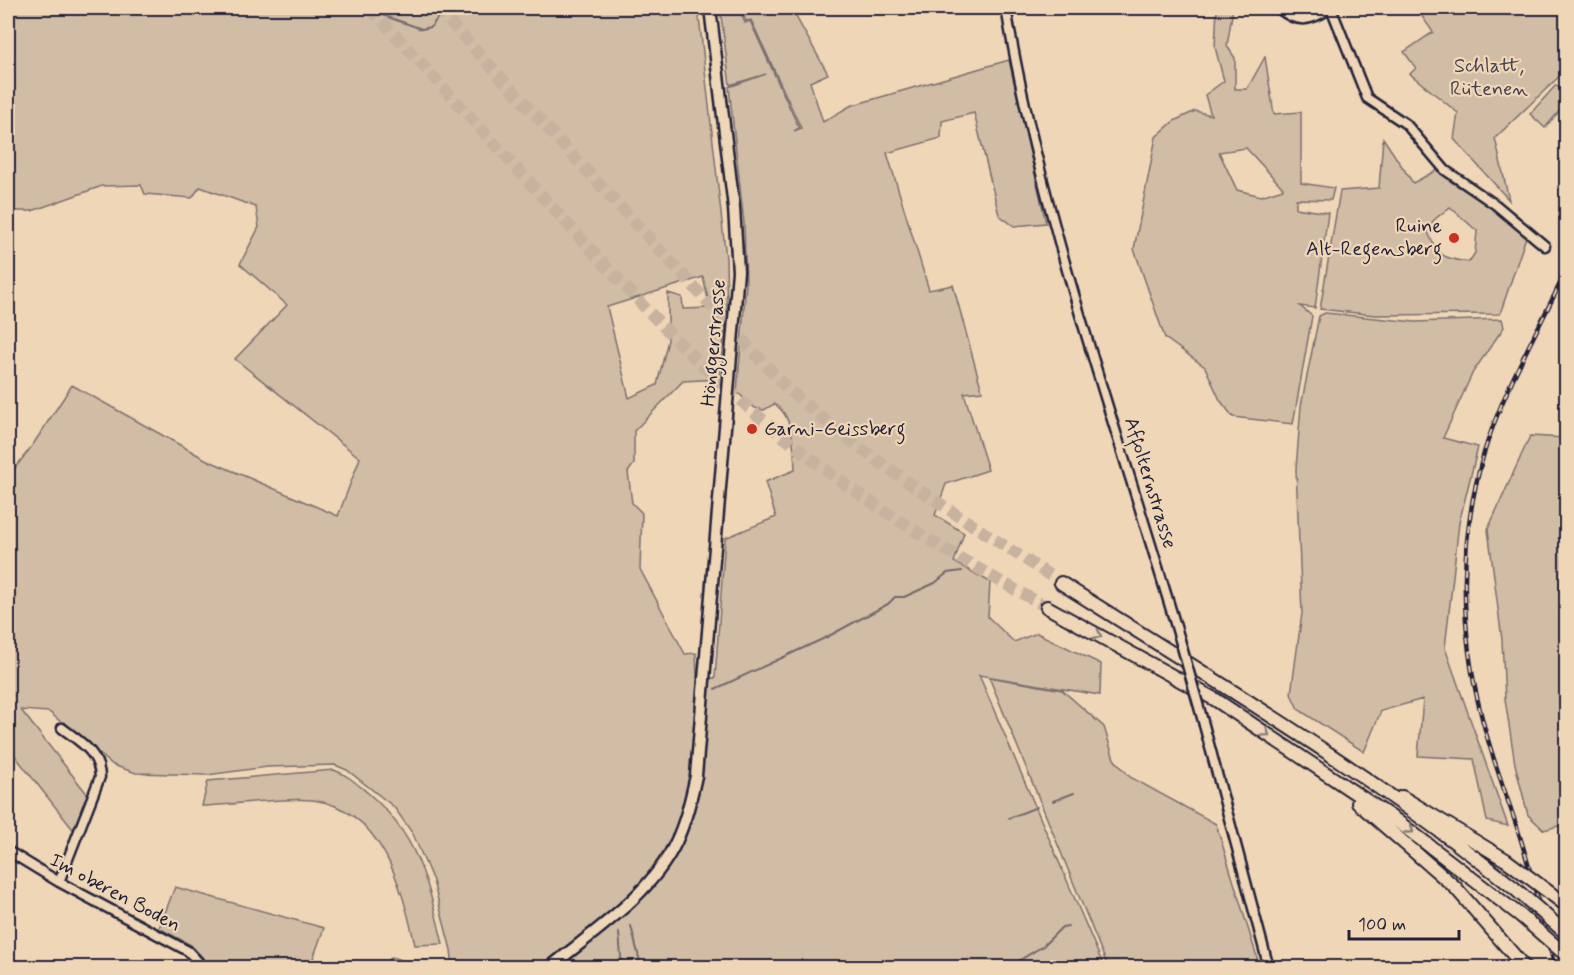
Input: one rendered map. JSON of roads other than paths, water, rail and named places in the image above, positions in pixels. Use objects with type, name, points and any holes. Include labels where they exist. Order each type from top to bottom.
[{"type":"highway","points":[[1061,583],[1373,784],[1514,888],[1566,933]]},
{"type":"highway","points":[[1047,607],[1216,700],[1292,750],[1413,832],[1521,916],[1566,956]]},
{"type":"highway","points":[[1292,750],[1312,769],[1379,819],[1439,872],[1525,968]]},
{"type":"highway","points":[[1373,784],[1415,803],[1506,860],[1566,905]]},
{"type":"main road","name":"Hönggerstrasse","points":[[549,968],[649,882],[676,843],[689,808],[696,776],[738,271],[734,208],[710,8]]},
{"type":"street","name":"Affolternstrasse","points":[[1006,8],[1037,162],[1204,725],[1269,968]]},
{"type":"street","points":[[1278,8],[1289,17],[1299,20],[1312,18],[1332,8],[1367,98],[1406,124],[1445,170],[1496,205],[1545,246]]},
{"type":"street","points":[[59,882],[100,777],[97,759],[62,728]]},
{"type":"street","name":"Im oberen Boden","points":[[8,851],[59,882],[188,951],[204,968]]},
{"type":"waterway","points":[[362,8],[422,29],[431,27],[439,16],[445,14]]},
{"type":"waterway","points":[[458,16],[468,9],[504,8]]},
{"type":"waterway","points":[[715,689],[827,637],[888,604],[895,597],[904,597],[935,583],[947,573],[962,571]]},
{"type":"waterway","points":[[1053,801],[1074,793]]},
{"type":"waterway","points":[[1009,818],[1037,807]]},
{"type":"waterway","points":[[631,926],[640,962],[637,968]]},
{"type":"waterway","points":[[1007,968],[1043,946],[1062,927],[1068,926]]},
{"type":"waterway","points":[[619,933],[622,968]]},
{"type":"tunnel","points":[[370,8],[640,302],[747,406],[807,456],[873,503],[941,547],[1047,607]]},
{"type":"tunnel","points":[[437,8],[787,388],[852,442],[955,514],[1061,583]]},
{"type":"railway","points":[[1555,968],[1526,856],[1481,714],[1469,649],[1465,583],[1470,518],[1484,453],[1511,383],[1566,271]]},
{"type":"place","name":"Ruine Alt-Regensberg","points":[[1454,238]]},
{"type":"place","name":"Garni-Geissberg","points":[[752,429]]},
{"type":"park label","name":"Schlatt, Rütenen","points":[[1489,78]]}]
